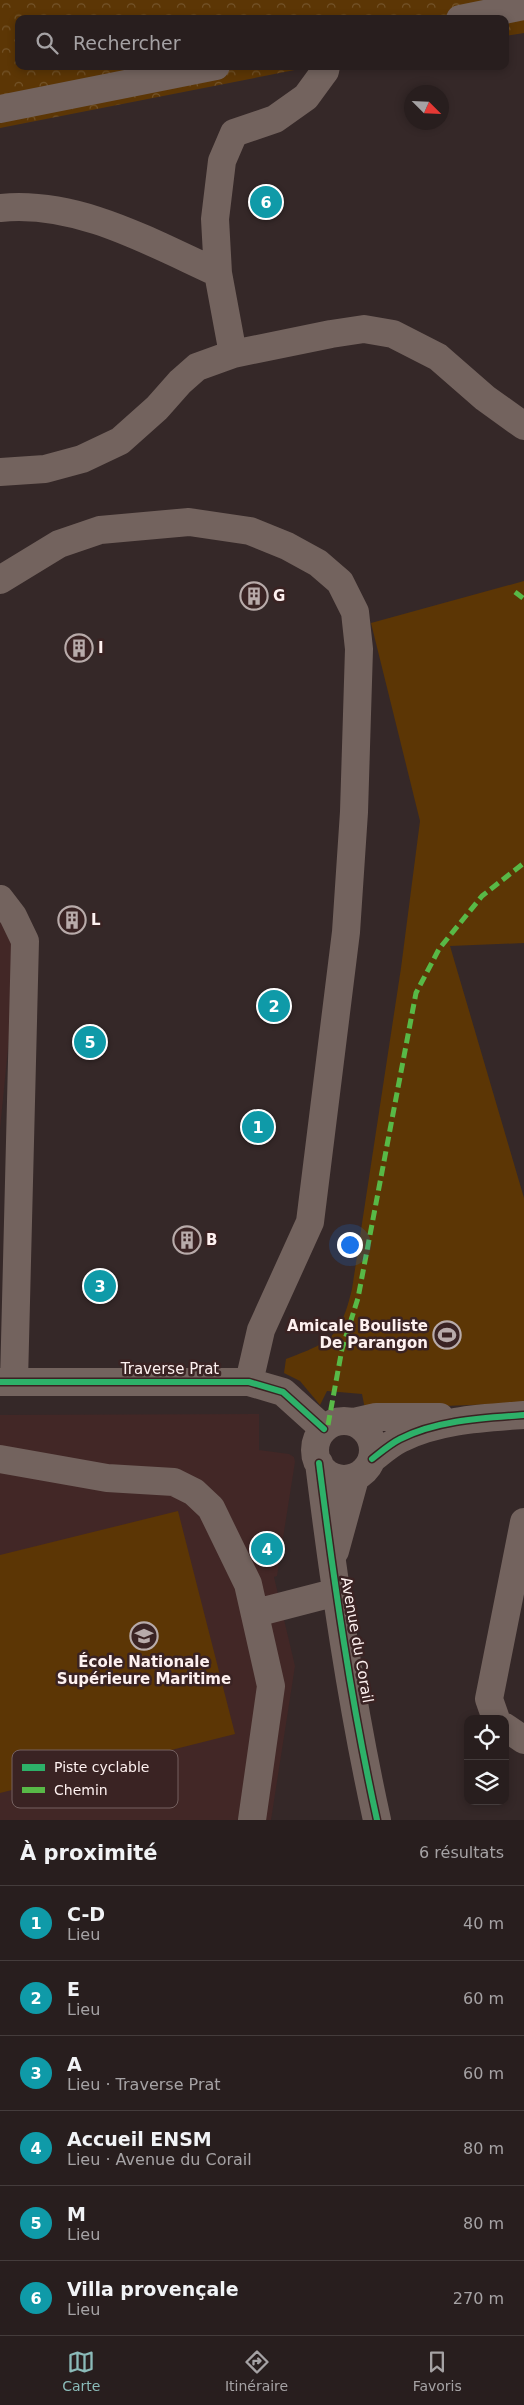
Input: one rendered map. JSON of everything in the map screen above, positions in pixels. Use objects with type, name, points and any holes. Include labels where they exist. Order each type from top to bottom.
[{"type":"street","points":[[480,15],[524,6]]},
{"type":"street","points":[[0,109],[196,70]]},
{"type":"street","points":[[233,354],[218,273],[215,219],[222,160],[234,133],[274,120],[306,97],[325,70]]},
{"type":"street","points":[[0,208],[23,206],[93,218],[218,273]]},
{"type":"street","points":[[0,472],[45,469],[82,459],[120,441],[157,408],[180,382],[197,367],[233,354],[364,329],[393,334],[438,357],[485,398],[524,426]]},
{"type":"street","points":[[0,580],[60,544],[100,530],[189,522],[250,531],[287,546],[318,563],[340,582],[355,612],[359,659],[354,812],[346,932],[310,1222],[261,1330],[249,1382]]},
{"type":"street","points":[[0,899],[13,916],[25,941],[7,1382]]},
{"type":"street","name":"Traverse Prat","points":[[7,1382],[249,1382],[283,1392],[324,1428]]},
{"type":"street","points":[[472,1419],[422,1430],[399,1439],[363,1468],[338,1478],[323,1470],[319,1463],[315,1445],[324,1428],[336,1422],[354,1422],[376,1417],[424,1416],[472,1419],[524,1415]]},
{"type":"street","points":[[354,1422],[368,1432],[374,1450],[363,1468]]},
{"type":"street","points":[[0,1459],[107,1478],[174,1482],[194,1492],[211,1508],[248,1584],[256,1612],[271,1686],[252,1820]]},
{"type":"street","name":"Avenue du Corail","points":[[319,1463],[331,1566],[337,1592],[366,1770],[377,1820]]},
{"type":"street","name":"Avenue du Corail","points":[[331,1566],[363,1468]]},
{"type":"street","points":[[495,1715],[489,1699],[524,1522]]},
{"type":"street","points":[[256,1612],[337,1592]]},
{"type":"street","points":[[509,1730],[524,1740]]},
{"type":"street","name":"Avenue du Corail","points":[[360,1820],[366,1770]]},
{"type":"shaded area","points":[[0,915],[15,921],[11,1018],[0,1129]]},
{"type":"shaded area","name":"École Nationale Supérieure Maritime","points":[[259,1414],[259,1450],[289,1454],[294,1457],[295,1462],[277,1576],[274,1577],[295,1666],[271,1820],[0,1820],[0,1415]]},
{"type":"green space","points":[[0,0],[524,0],[524,33],[509,35],[509,15],[15,15],[15,70],[295,70],[0,128]]},
{"type":"green space","points":[[311,70],[331,70],[313,74]]},
{"type":"green space","points":[[524,581],[524,943],[450,946],[524,1198],[524,1403],[365,1409],[362,1394],[327,1391],[320,1405],[300,1381],[284,1373],[286,1359],[314,1348],[331,1336],[343,1318],[352,1289],[401,968],[420,821],[371,623]]},
{"type":"green space","points":[[178,1511],[235,1734],[171,1750],[12,1750],[12,1790],[0,1793],[0,1555]]},
{"type":"marked path","points":[[515,592],[524,599]]},
{"type":"marked path","points":[[328,1425],[342,1349],[358,1298],[416,993],[439,949],[482,896],[524,863]]},
{"type":"cycle path","points":[[0,1382],[249,1382],[283,1392],[324,1429]]},
{"type":"cycle path","points":[[372,1459],[396,1441],[429,1428],[460,1421],[524,1415]]},
{"type":"cycle path","points":[[319,1463],[344,1642],[377,1820]]},
{"type":"place","name":"Villa provençale","points":[[266,202]]},
{"type":"place","name":"G","points":[[254,596]]},
{"type":"place","name":"I","points":[[79,648]]},
{"type":"place","name":"L","points":[[72,920]]},
{"type":"place","name":"E","points":[[274,1006]]},
{"type":"place","name":"M","points":[[90,1042]]},
{"type":"place","name":"C-D","points":[[258,1127]]},
{"type":"place","name":"B","points":[[187,1240]]},
{"type":"place","name":"A","points":[[100,1286]]},
{"type":"place","name":"Amicale Bouliste De Parangon","points":[[447,1335]]},
{"type":"place","name":"Accueil ENSM","points":[[267,1549]]},
{"type":"place","name":"École Nationale Supérieure Maritime","points":[[144,1636]]}]
